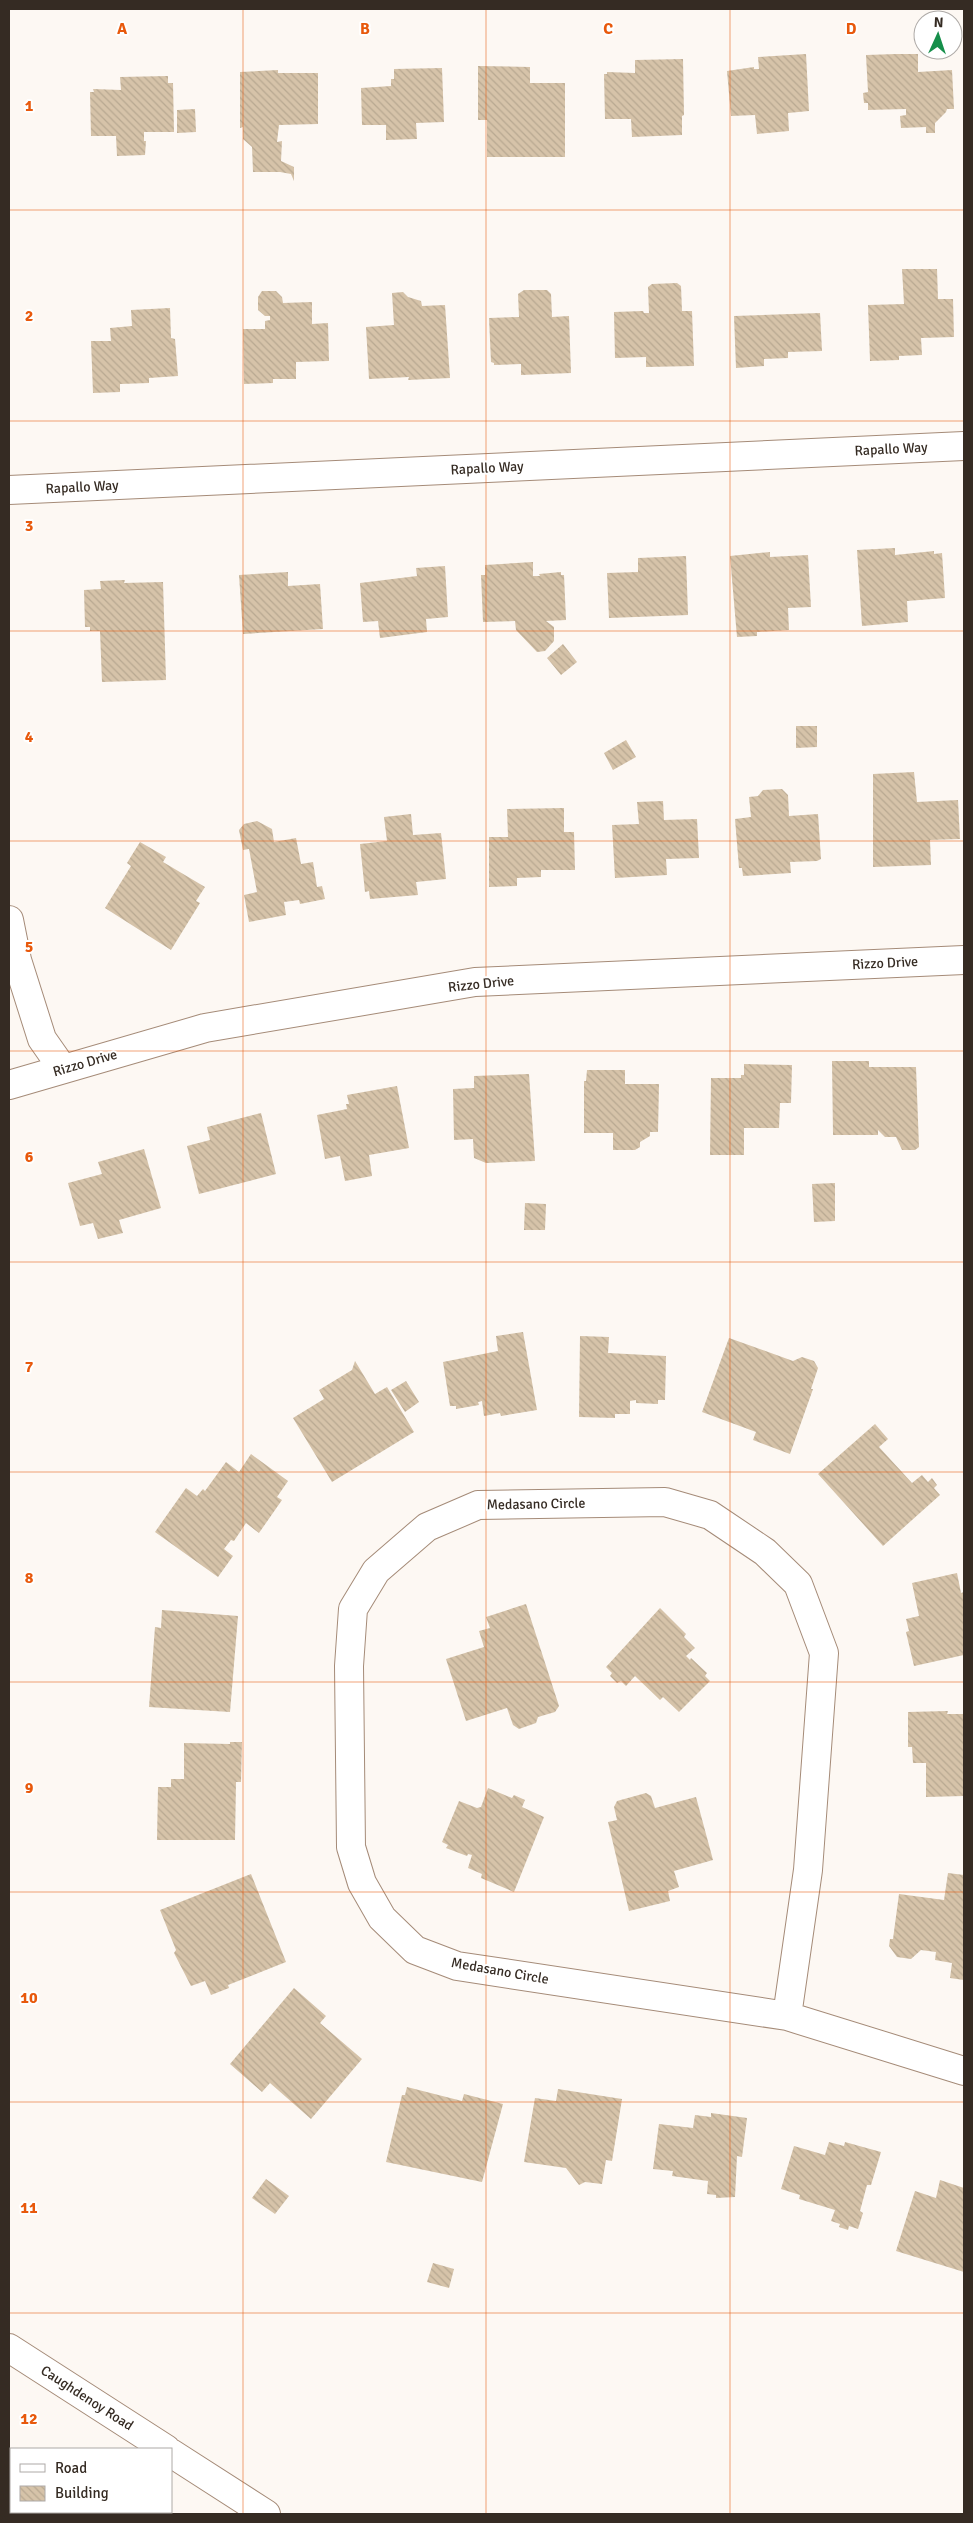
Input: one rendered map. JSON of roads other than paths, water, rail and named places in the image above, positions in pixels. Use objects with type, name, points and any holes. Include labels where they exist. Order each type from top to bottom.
[{"type":"street","name":"Rapallo Way","points":[[9,490],[964,446]]},
{"type":"street","points":[[9,920],[17,960],[42,1039],[64,1069]]},
{"type":"street","name":"Rizzo Drive","points":[[9,1085],[205,1028],[475,982],[964,960]]},
{"type":"street","name":"Medasano Circle","points":[[787,2016],[808,1870],[824,1653],[798,1584],[765,1552],[710,1515],[665,1502],[478,1505],[427,1527],[376,1571],[353,1609],[349,1666],[351,1847],[362,1882],[382,1918],[415,1950],[457,1966],[787,2016],[964,2071]]},
{"type":"street","name":"Caughdenoy Road","points":[[9,2348],[164,2448]]},
{"type":"street","points":[[172,2454],[266,2514]]}]
